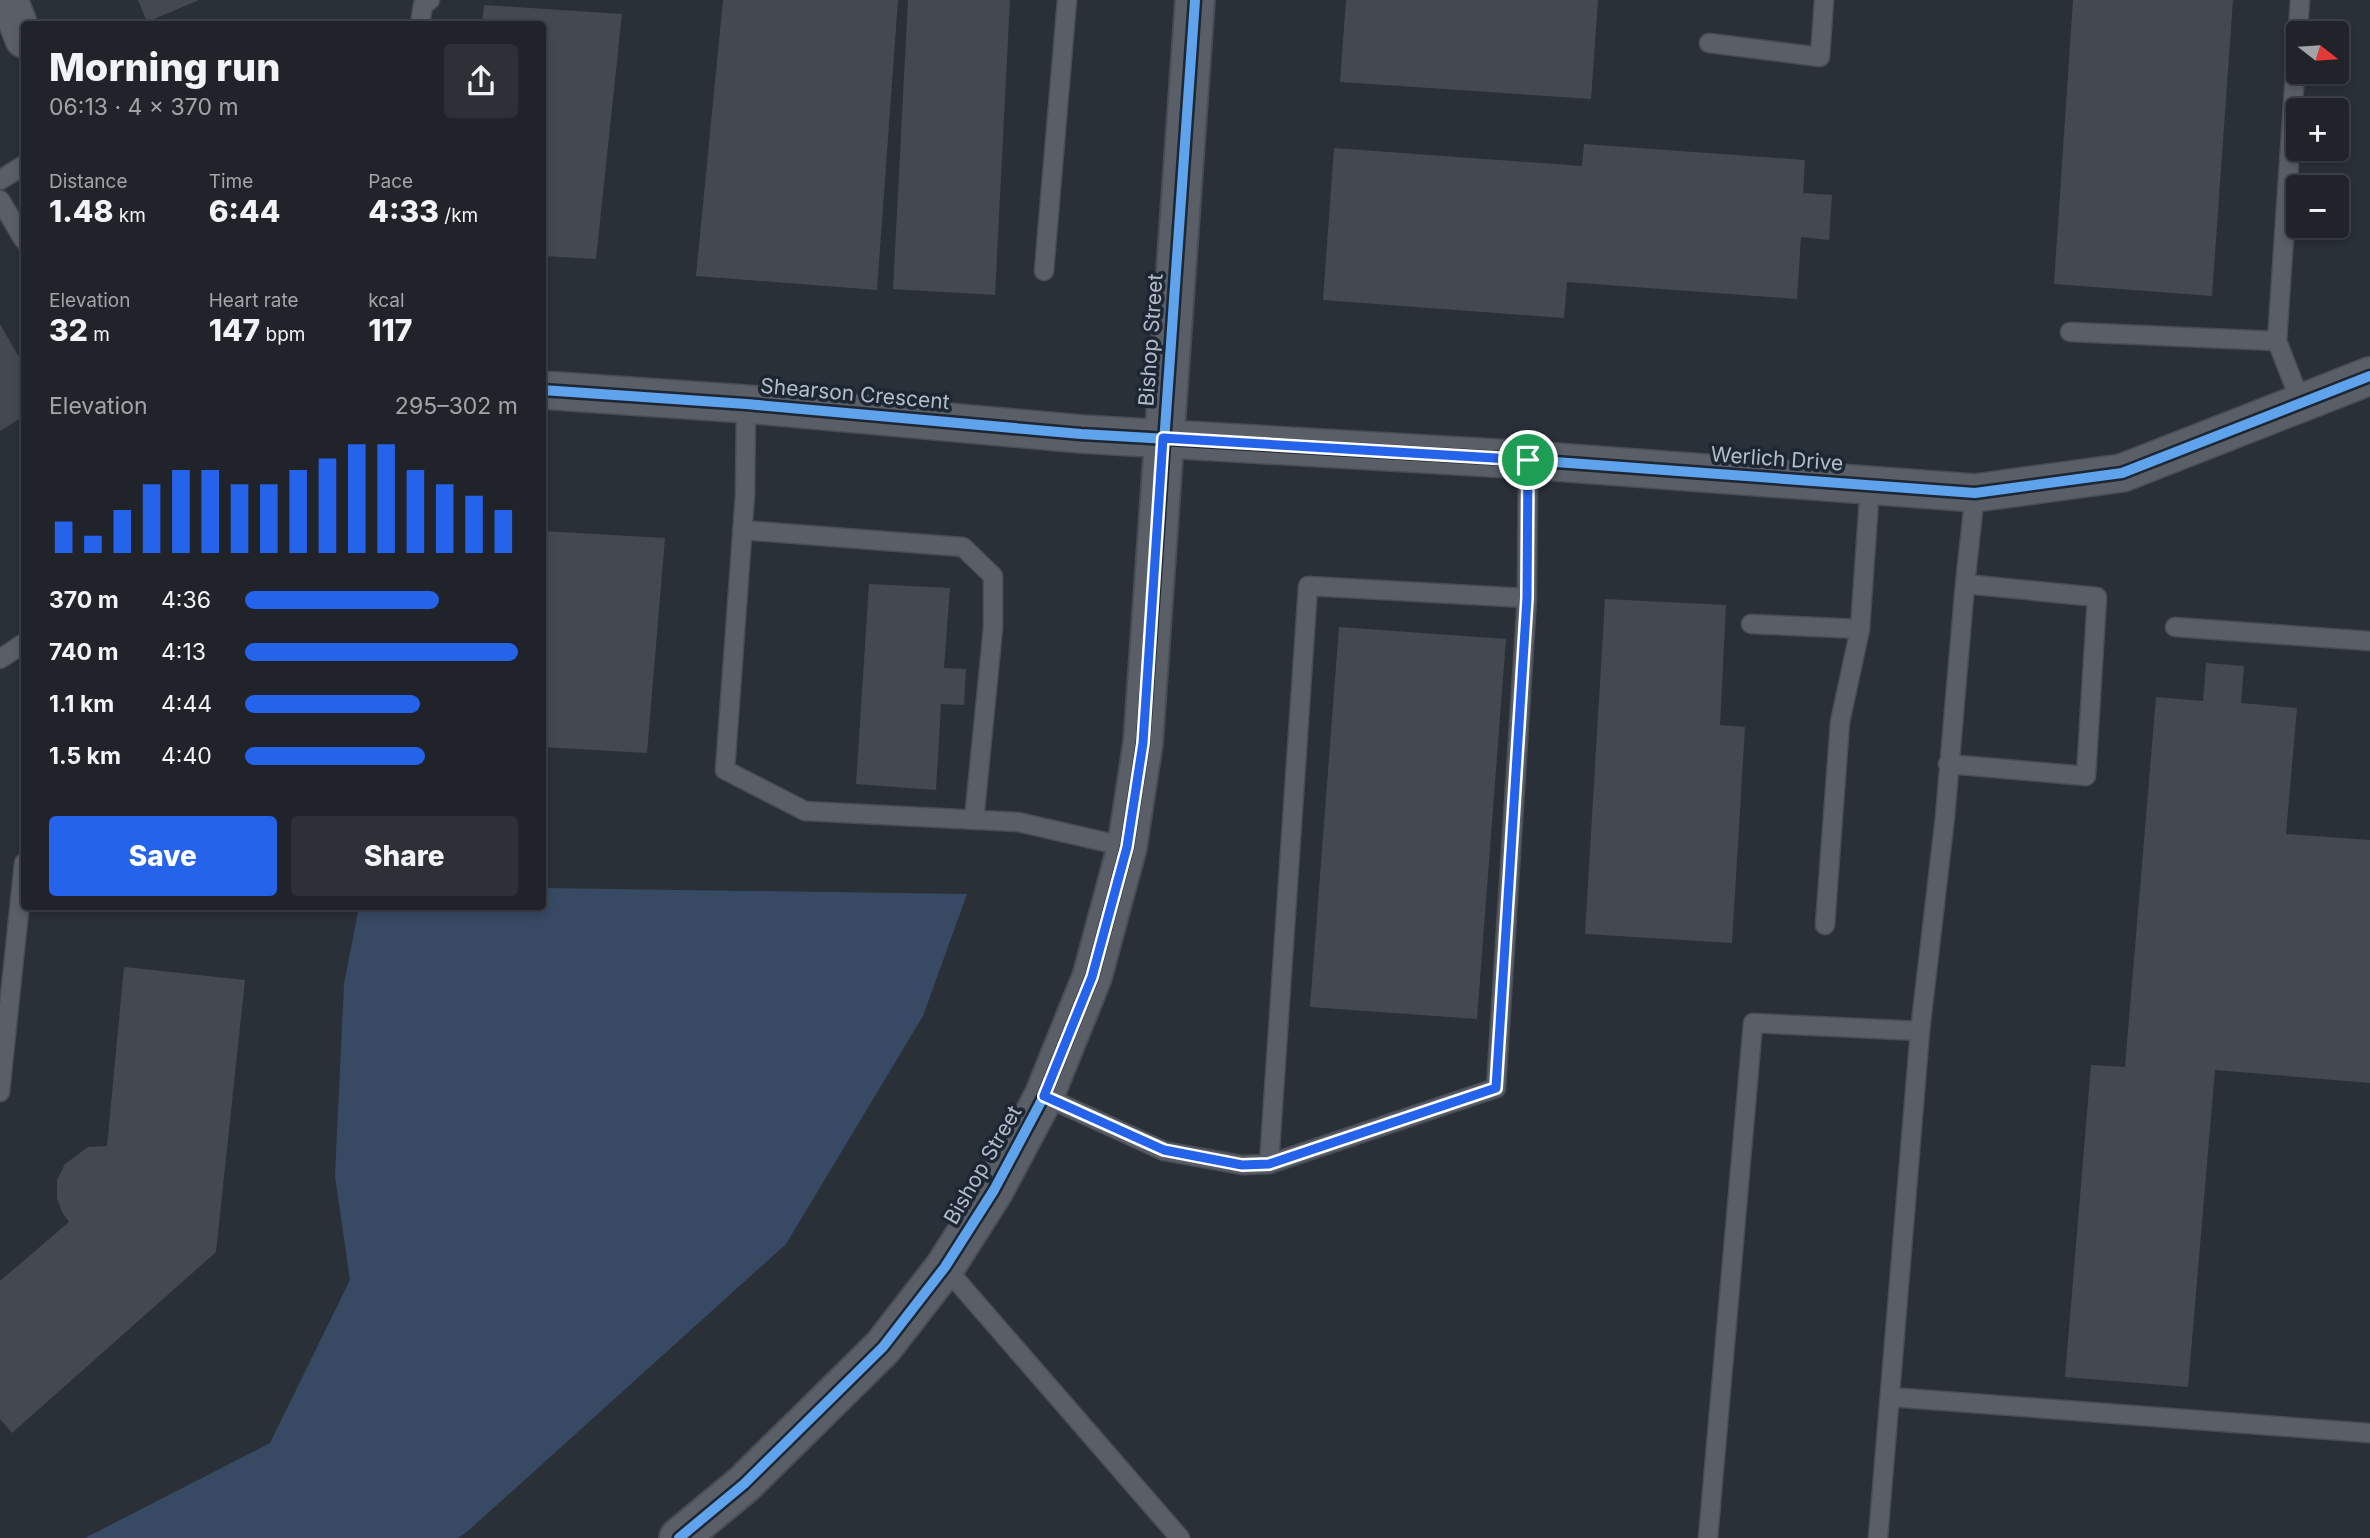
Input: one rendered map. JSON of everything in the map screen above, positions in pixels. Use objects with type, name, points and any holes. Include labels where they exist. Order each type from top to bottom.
[{"type":"street","points":[[9,0],[21,31]]},
{"type":"street","name":"Bishop Street","points":[[679,1538],[744,1484],[883,1347],[945,1267],[994,1190],[1044,1096],[1092,977],[1127,847],[1143,743],[1195,0]]},
{"type":"street","name":"Werlich Drive","points":[[1163,438],[1528,460],[1975,493],[2122,473],[2370,376]]},
{"type":"street","name":"Shearson Crescent","points":[[546,390],[1163,438]]},
{"type":"lane","points":[[420,21],[423,5],[430,0]]},
{"type":"lane","points":[[1044,271],[1067,0]]},
{"type":"lane","points":[[1709,43],[1820,57],[1824,0]]},
{"type":"lane","points":[[2300,0],[2277,341],[2301,403]]},
{"type":"lane","points":[[0,180],[21,167]]},
{"type":"lane","points":[[0,200],[21,235]]},
{"type":"lane","points":[[2070,332],[2277,341]]},
{"type":"lane","points":[[746,404],[745,495],[725,770],[805,811],[1018,822],[1127,847]]},
{"type":"lane","points":[[1044,1096],[1164,1150],[1242,1165],[1269,1164],[1496,1088],[1527,598],[1528,460]]},
{"type":"lane","points":[[1825,925],[1840,722],[1860,629],[1870,485]]},
{"type":"lane","points":[[1878,1538],[1920,1031],[1945,817],[1975,493]]},
{"type":"lane","points":[[742,530],[963,547],[993,576],[993,628],[974,820]]},
{"type":"lane","points":[[1948,764],[2086,776],[2097,597],[1965,584]]},
{"type":"lane","points":[[1269,1164],[1308,586],[1527,598]]},
{"type":"lane","points":[[1751,624],[1860,629]]},
{"type":"lane","points":[[2175,627],[2370,641]]},
{"type":"lane","points":[[0,659],[21,645]]},
{"type":"lane","points":[[0,1092],[21,892]]},
{"type":"lane","points":[[1708,1538],[1753,1023],[1920,1031]]},
{"type":"lane","points":[[945,1267],[1180,1538]]},
{"type":"lane","points":[[1890,1397],[2370,1433]]},
{"type":"water","points":[[546,888],[967,894],[923,1016],[786,1244],[468,1531],[458,1538],[85,1538],[270,1443],[350,1280],[335,1176],[344,984],[358,910],[546,910]]},
{"type":"building","points":[[138,0],[199,0],[149,21],[147,21]]},
{"type":"building","points":[[723,0],[898,0],[877,290],[696,276]]},
{"type":"building","points":[[908,0],[1010,0],[995,295],[893,289]]},
{"type":"building","points":[[1346,0],[1598,0],[1591,99],[1340,82]]},
{"type":"building","points":[[2073,0],[2233,0],[2212,296],[2054,284]]},
{"type":"building","points":[[484,5],[622,14],[596,259],[546,256],[546,21],[482,21]]},
{"type":"building","points":[[1584,144],[1805,160],[1803,193],[1832,195],[1829,240],[1801,237],[1797,299],[1567,282],[1564,318],[1323,300],[1334,148],[1582,166]]},
{"type":"building","points":[[0,324],[21,361],[21,418],[0,431]]},
{"type":"building","points":[[546,531],[665,538],[647,753],[546,747]]},
{"type":"building","points":[[869,584],[950,588],[944,668],[966,669],[964,705],[941,704],[936,790],[856,784]]},
{"type":"building","points":[[1605,599],[1726,605],[1720,725],[1745,727],[1732,943],[1585,934]]},
{"type":"building","points":[[1339,627],[1506,639],[1477,1019],[1310,1007]]},
{"type":"building","points":[[2206,663],[2244,666],[2241,703],[2297,708],[2286,834],[2370,840],[2370,1083],[2215,1070],[2188,1387],[2065,1377],[2091,1065],[2125,1067],[2156,697],[2203,701]]},
{"type":"building","points":[[124,967],[245,980],[216,1252],[12,1433],[0,1419],[0,1281],[69,1222],[57,1198],[57,1180],[65,1164],[88,1147],[107,1146]]},
{"type":"cycle path","points":[[679,1538],[744,1484],[883,1347],[945,1267],[994,1190],[1044,1096],[1092,977],[1127,847],[1143,743],[1195,0]]},
{"type":"cycle path","points":[[546,390],[746,404],[1081,434],[1528,460],[1975,493],[2122,473],[2370,376]]},
{"type":"route","points":[[1163,438],[1528,460],[1527,598],[1496,1088],[1269,1164],[1242,1165],[1164,1150],[1044,1096],[1092,977],[1127,847],[1143,743],[1163,438]]}]
